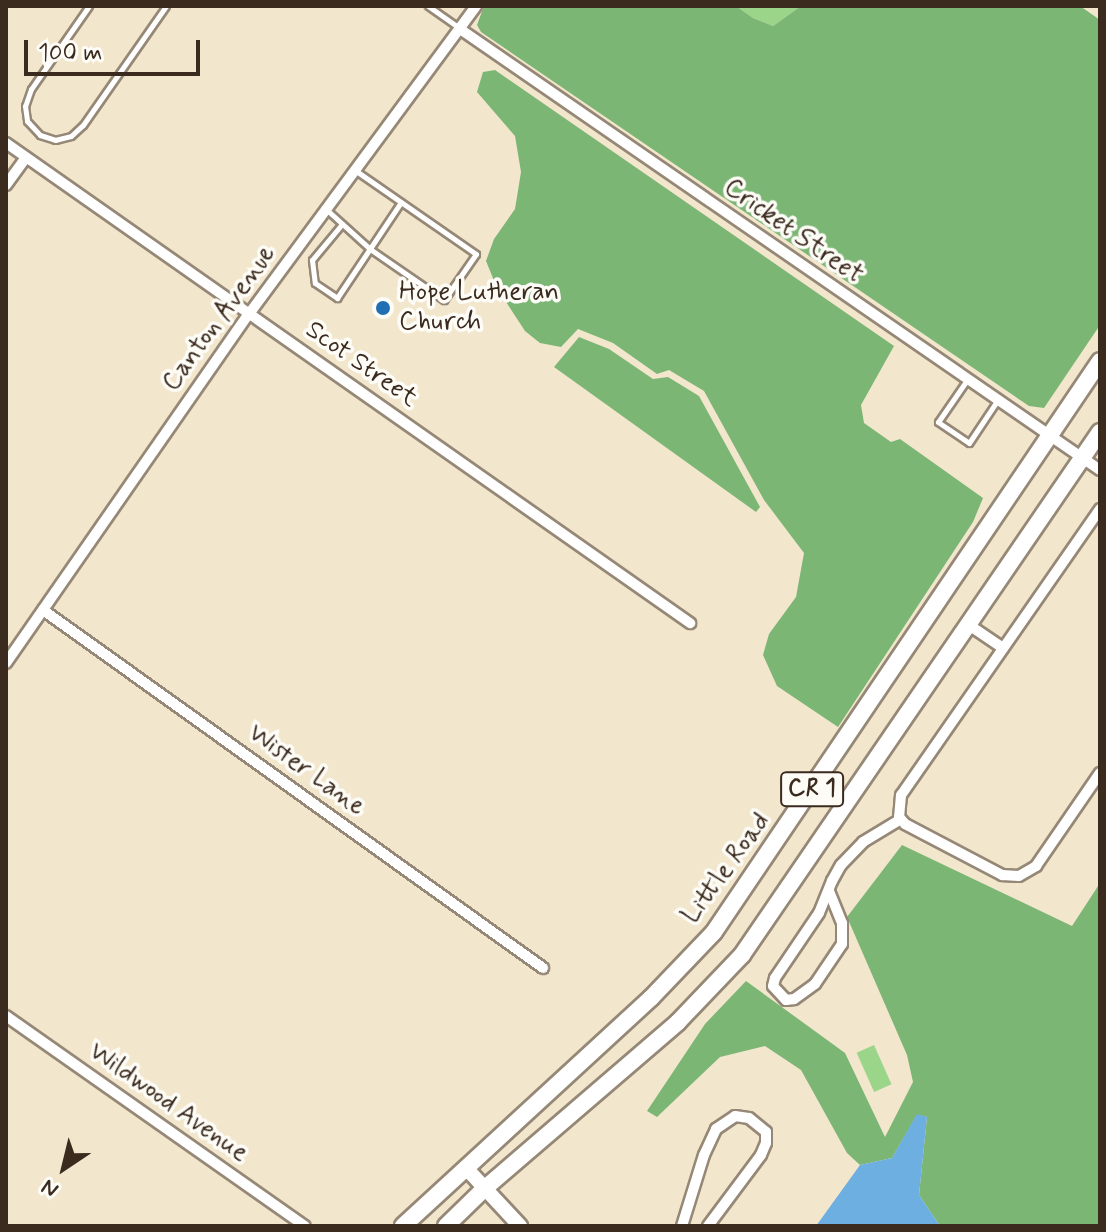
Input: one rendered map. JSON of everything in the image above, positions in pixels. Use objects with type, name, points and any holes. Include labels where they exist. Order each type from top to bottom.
[{"type":"main road","name":"Little Road","points":[[403,1226],[651,998],[714,932],[1100,361]]},
{"type":"main road","name":"CR 1","points":[[446,1226],[484,1189],[678,1022],[742,955],[1100,432]]},
{"type":"street","name":"Canton Avenue","points":[[6,663],[249,314],[476,6]]},
{"type":"street","name":"Cricket Street","points":[[460,29],[1100,470]]},
{"type":"street","name":"Scot Street","points":[[6,143],[690,623]]},
{"type":"street","points":[[6,185],[26,157]]},
{"type":"street","points":[[1100,509],[897,805],[901,819],[1002,875],[1019,876],[1036,866],[1100,773]]},
{"type":"street","name":"Wister Lane","points":[[43,610],[543,968]]},
{"type":"street","points":[[969,625],[1003,648]]},
{"type":"street","points":[[829,891],[842,923],[842,944],[815,984],[794,999],[786,1000],[773,986],[775,978],[819,913],[829,891],[851,854],[901,819]]},
{"type":"street","name":"Wildwood Avenue","points":[[6,1016],[305,1226]]},
{"type":"street","points":[[682,1226],[704,1155],[716,1129],[735,1116],[749,1118],[766,1132],[766,1143],[761,1155],[708,1226]]},
{"type":"street","points":[[467,1169],[520,1226]]},
{"type":"lane","points":[[89,6],[31,89],[25,106],[27,121],[40,135],[55,140],[71,136],[83,125],[166,6]]},
{"type":"lane","points":[[428,6],[460,29]]},
{"type":"lane","points":[[327,210],[370,249],[444,300],[476,254],[355,170]]},
{"type":"lane","points":[[342,224],[312,260],[315,283],[337,298],[401,202]]},
{"type":"lane","points":[[968,379],[938,422],[969,443],[998,400]]},
{"type":"green space","points":[[484,6],[736,6],[753,18],[773,26],[801,6],[1080,6],[1100,20],[1100,325],[1044,408],[1029,406],[481,32],[477,25]]},
{"type":"green space","points":[[736,6],[801,6],[773,26],[753,18]]},
{"type":"green space","points":[[495,70],[894,346],[861,405],[864,423],[891,442],[900,439],[983,498],[973,522],[838,727],[777,686],[763,655],[769,634],[796,597],[804,553],[764,500],[704,391],[669,370],[657,374],[613,343],[578,329],[561,347],[540,343],[525,331],[497,288],[486,261],[494,239],[515,209],[521,172],[515,136],[477,92],[483,72]]},
{"type":"green space","points":[[579,337],[609,349],[653,379],[668,377],[699,396],[760,507],[756,512],[554,367]]},
{"type":"green space","points":[[902,845],[1072,926],[1100,883],[1100,1226],[940,1226],[919,1195],[927,1117],[917,1115],[892,1158],[860,1165],[847,1153],[801,1070],[765,1046],[720,1057],[657,1117],[647,1111],[705,1024],[746,981],[845,1053],[885,1137],[913,1082],[907,1055],[847,917]]},
{"type":"green space","points":[[874,1045],[891,1084],[874,1092],[857,1053]]},
{"type":"water","points":[[917,1114],[927,1117],[919,1195],[940,1226],[816,1226],[860,1165],[892,1158]]},
{"type":"place","name":"Hope Lutheran Church","points":[[383,308]]}]
